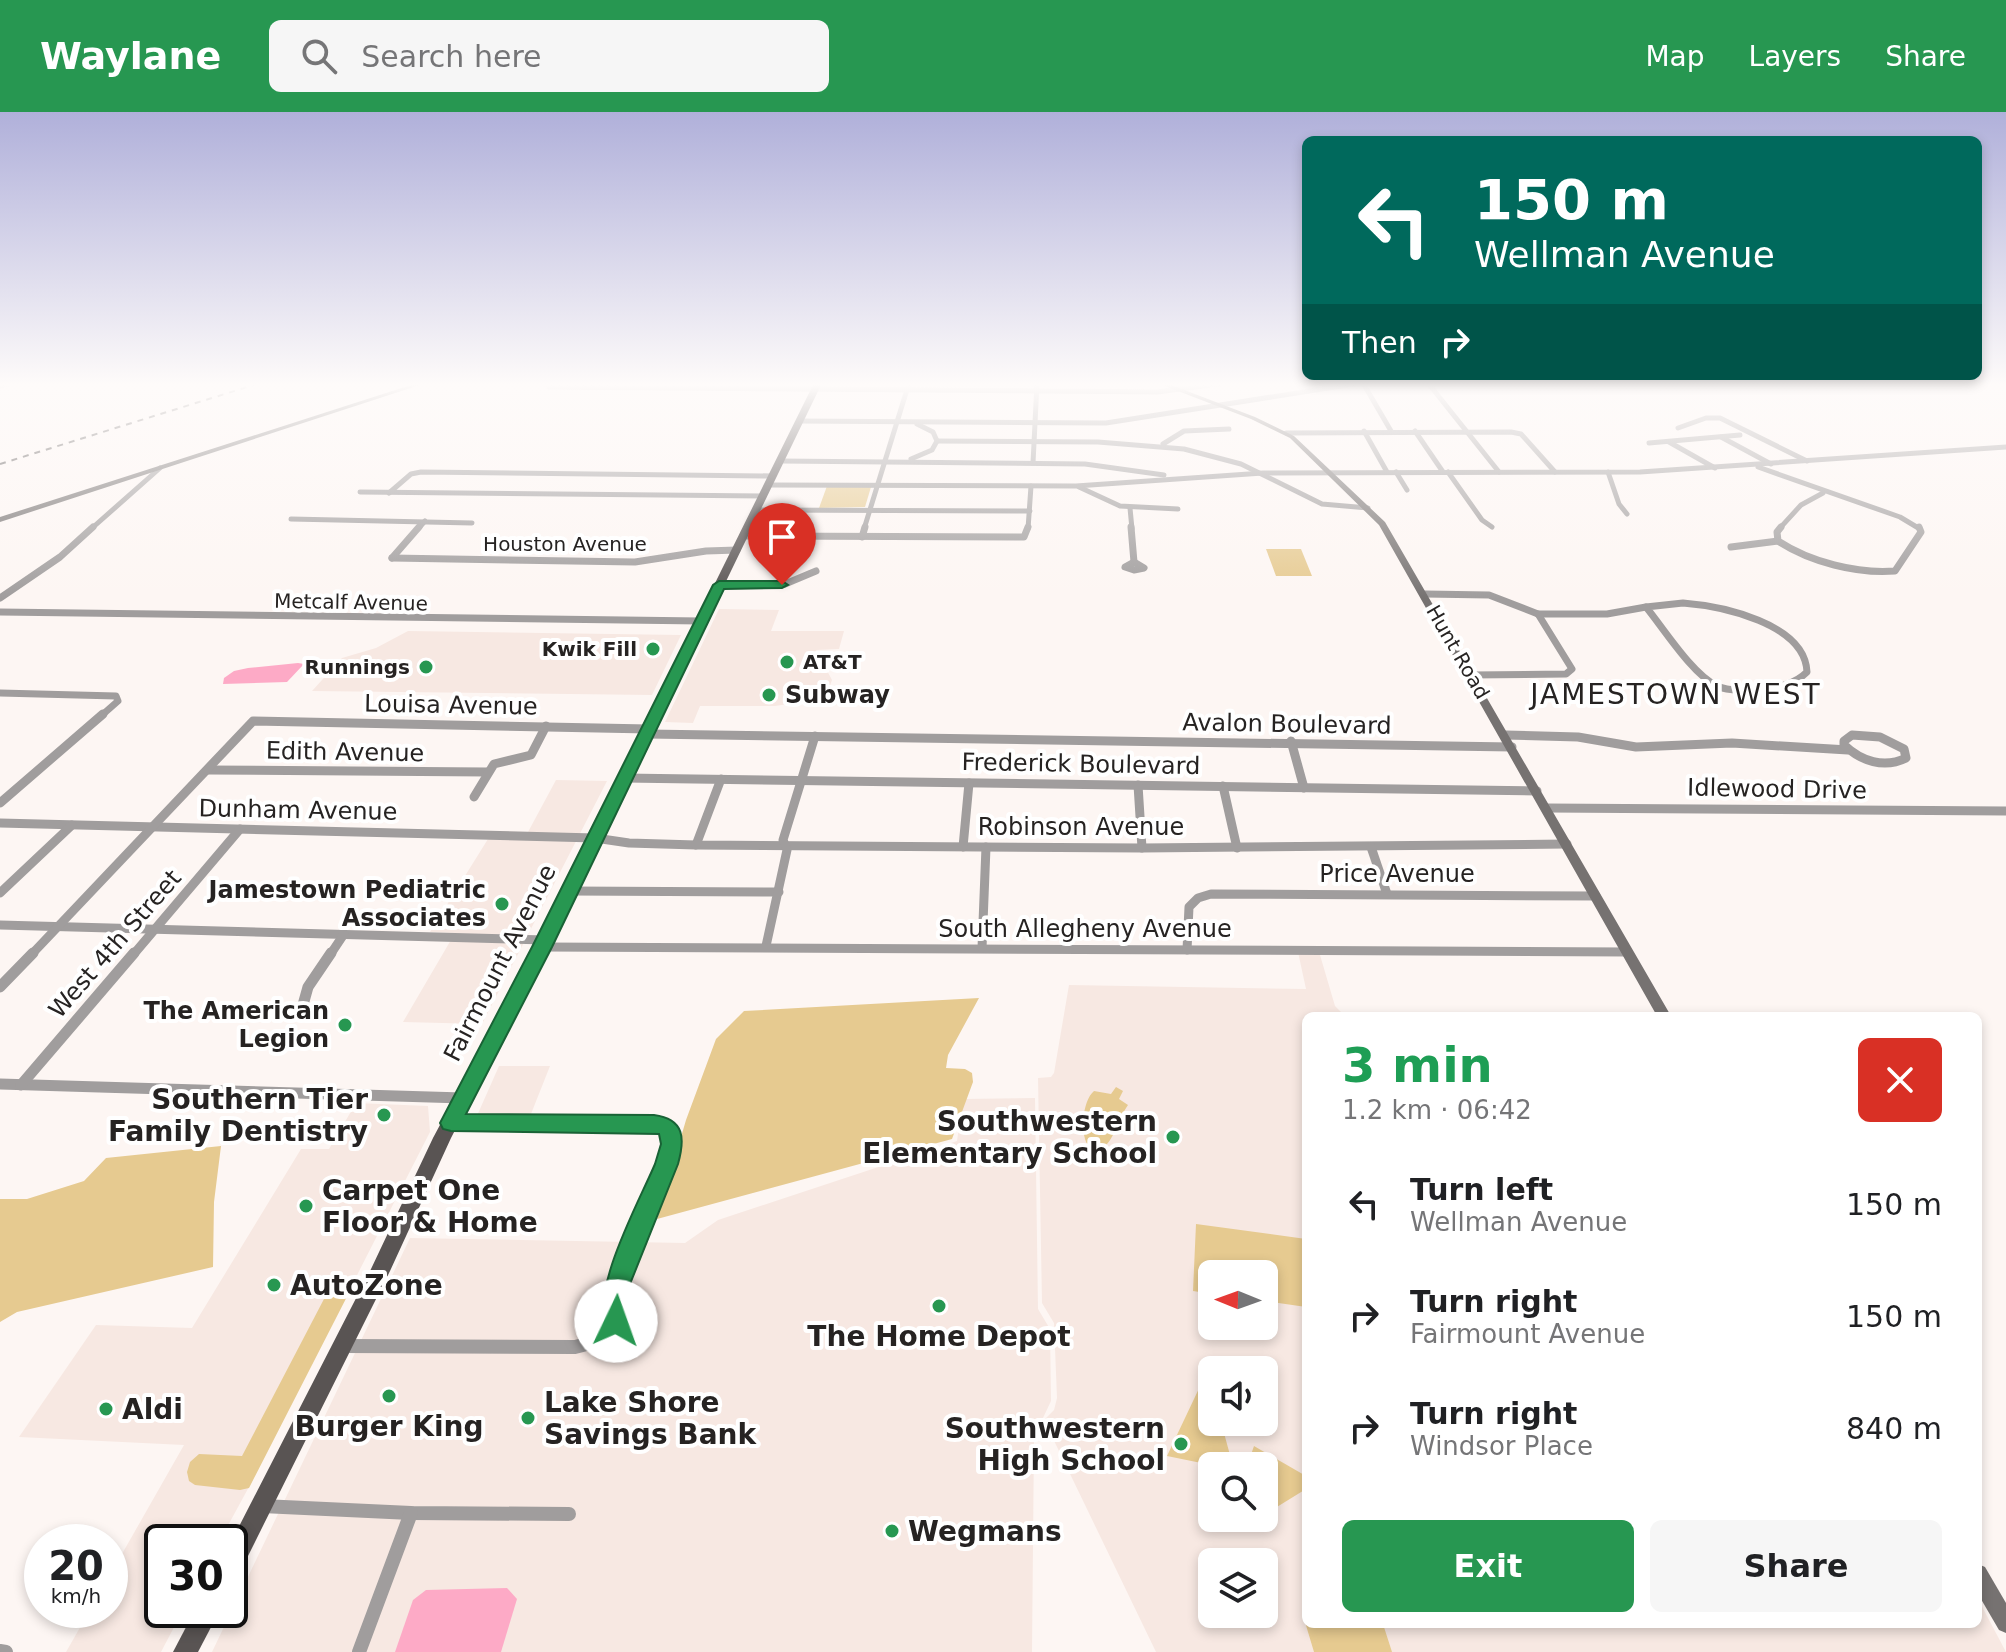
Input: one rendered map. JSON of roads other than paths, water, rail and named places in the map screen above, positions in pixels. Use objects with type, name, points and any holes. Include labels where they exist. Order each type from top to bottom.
[{"type":"main road","name":"Fairmount Avenue","points":[[248,1533],[463,1098],[544,943],[784,455]]},
{"type":"main road","points":[[185,1652],[198,1628]]},
{"type":"street","points":[[0,520],[201,455]]},
{"type":"street","points":[[862,537],[887,455]]},
{"type":"street","points":[[899,462],[920,455]]},
{"type":"street","points":[[1033,455],[1033,463]]},
{"type":"street","points":[[1207,455],[1263,473],[1322,504],[1366,506]]},
{"type":"street","points":[[1219,455],[1271,473],[1324,501],[1366,506]]},
{"type":"street","name":"Hunt Road","points":[[1311,455],[1389,532],[1662,1012]]},
{"type":"street","points":[[1377,455],[1387,472]]},
{"type":"street","points":[[1433,455],[1482,520],[1492,527]]},
{"type":"street","points":[[1485,455],[1499,472]]},
{"type":"street","points":[[1539,455],[1555,472]]},
{"type":"street","points":[[1692,455],[1715,468]]},
{"type":"street","points":[[1754,455],[1771,464]]},
{"type":"street","points":[[1795,455],[1807,461]]},
{"type":"street","points":[[360,492],[765,492],[877,485],[1076,486],[1263,473],[1608,472],[1715,468],[1894,455]]},
{"type":"street","points":[[781,461],[1104,465],[1176,478]]},
{"type":"street","points":[[1755,465],[1823,493],[1919,526],[1921,532],[1895,571],[1881,572],[1797,552],[1777,538]]},
{"type":"street","points":[[0,598],[60,557],[160,468]]},
{"type":"street","points":[[1396,472],[1407,490]]},
{"type":"street","points":[[1608,472],[1619,504],[1627,514]]},
{"type":"street","points":[[389,493],[415,473],[765,492],[869,510],[1030,511],[1031,486]]},
{"type":"street","points":[[1076,486],[1130,508],[1178,509]]},
{"type":"street","points":[[1731,547],[1777,538],[1801,505],[1823,493]]},
{"type":"street","points":[[1130,508],[1134,562]]},
{"type":"street","name":"Houston Avenue","points":[[425,521],[392,558],[635,562],[740,543],[862,537],[1025,537],[1030,511]]},
{"type":"street","points":[[291,519],[472,523]]},
{"type":"street","points":[[719,585],[785,584],[816,571]]},
{"type":"street","points":[[1425,594],[1489,595],[1538,614],[1607,614],[1646,607],[1671,603],[1703,604],[1754,616],[1802,652],[1807,672],[1793,682],[1771,688],[1715,685],[1701,673],[1646,607]]},
{"type":"street","name":"Metcalf Avenue","points":[[0,612],[701,621]]},
{"type":"street","points":[[1471,675],[1572,671],[1538,614]]},
{"type":"street","points":[[0,693],[117,697],[114,706],[0,803]]},
{"type":"street","name":"Louisa Avenue","points":[[208,770],[253,721],[546,726],[648,731]]},
{"type":"street","points":[[474,797],[484,773],[494,764],[531,755],[546,726]]},
{"type":"street","name":"Avalon Boulevard","points":[[648,731],[1061,738],[1077,741],[1508,741],[1578,737],[1636,747],[1732,743],[1848,750],[1864,759],[1885,763],[1902,762],[1907,754],[1898,745],[1870,735],[1846,737],[1844,745],[1848,750]]},
{"type":"street","points":[[766,946],[779,892],[786,846],[783,840],[815,736]]},
{"type":"street","points":[[1291,741],[1304,788]]},
{"type":"street","points":[[0,987],[208,770]]},
{"type":"street","name":"Edith Avenue","points":[[208,770],[484,773]]},
{"type":"street","name":"Frederick Boulevard","points":[[624,778],[1537,791]]},
{"type":"street","points":[[696,845],[721,779]]},
{"type":"street","points":[[963,847],[969,783]]},
{"type":"street","points":[[1138,785],[1142,848]]},
{"type":"street","points":[[1223,786],[1237,848]]},
{"type":"street","name":"Idlewood Drive","points":[[1547,808],[2006,811]]},
{"type":"street","name":"Dunham Avenue","points":[[0,823],[595,838]]},
{"type":"street","points":[[0,893],[72,825]]},
{"type":"street","name":"West 4th Street","points":[[21,1085],[240,829]]},
{"type":"street","name":"Robinson Avenue","points":[[595,838],[629,843],[786,846],[1237,848],[1567,844]]},
{"type":"street","points":[[982,948],[986,847]]},
{"type":"street","points":[[1371,847],[1387,894]]},
{"type":"street","points":[[569,891],[779,892]]},
{"type":"street","name":"Price Avenue","points":[[1187,950],[1187,916],[1192,902],[1198,898],[1230,893],[1596,896]]},
{"type":"street","name":"South Allegheny Avenue","points":[[0,925],[544,943],[1627,952]]},
{"type":"street","points":[[306,1016],[301,1012],[303,997],[344,934]]},
{"type":"street","points":[[0,1084],[463,1098]]},
{"type":"street","points":[[340,1346],[575,1347],[604,1338],[616,1321],[617,1284],[666,1164],[672,1144],[670,1130],[664,1125],[654,1124],[451,1123]]},
{"type":"street","points":[[262,1506],[411,1513],[569,1514]]},
{"type":"street","points":[[359,1652],[411,1513]]},
{"type":"street","points":[[1982,1581],[2006,1623]]},
{"type":"railway","points":[[0,464],[29,455]]},
{"type":"place","name":"Kwik Fill","points":[[653,649]]},
{"type":"place","name":"AT&T","points":[[787,662]]},
{"type":"place","name":"Runnings","points":[[426,667]]},
{"type":"place","name":"Subway","points":[[769,695]]},
{"type":"place","name":"Jamestown Pediatric Associates","points":[[502,904]]},
{"type":"place","name":"The American Legion","points":[[345,1025]]},
{"type":"place","name":"Southern Tier Family Dentistry","points":[[384,1115]]},
{"type":"place","name":"Southwestern Elementary School","points":[[1173,1137]]},
{"type":"place","name":"Carpet One Floor & Home","points":[[306,1206]]},
{"type":"place","name":"AutoZone","points":[[274,1285]]},
{"type":"place","name":"The Home Depot","points":[[939,1306]]},
{"type":"place","name":"Burger King","points":[[389,1396]]},
{"type":"place","name":"Aldi","points":[[106,1409]]},
{"type":"place","name":"Lake Shore Savings Bank","points":[[528,1418]]},
{"type":"place","name":"Southwestern High School","points":[[1181,1444]]},
{"type":"place","name":"Wegmans","points":[[892,1531]]},
{"type":"district","name":"JAMESTOWN WEST","points":[[1676,694]]}]
